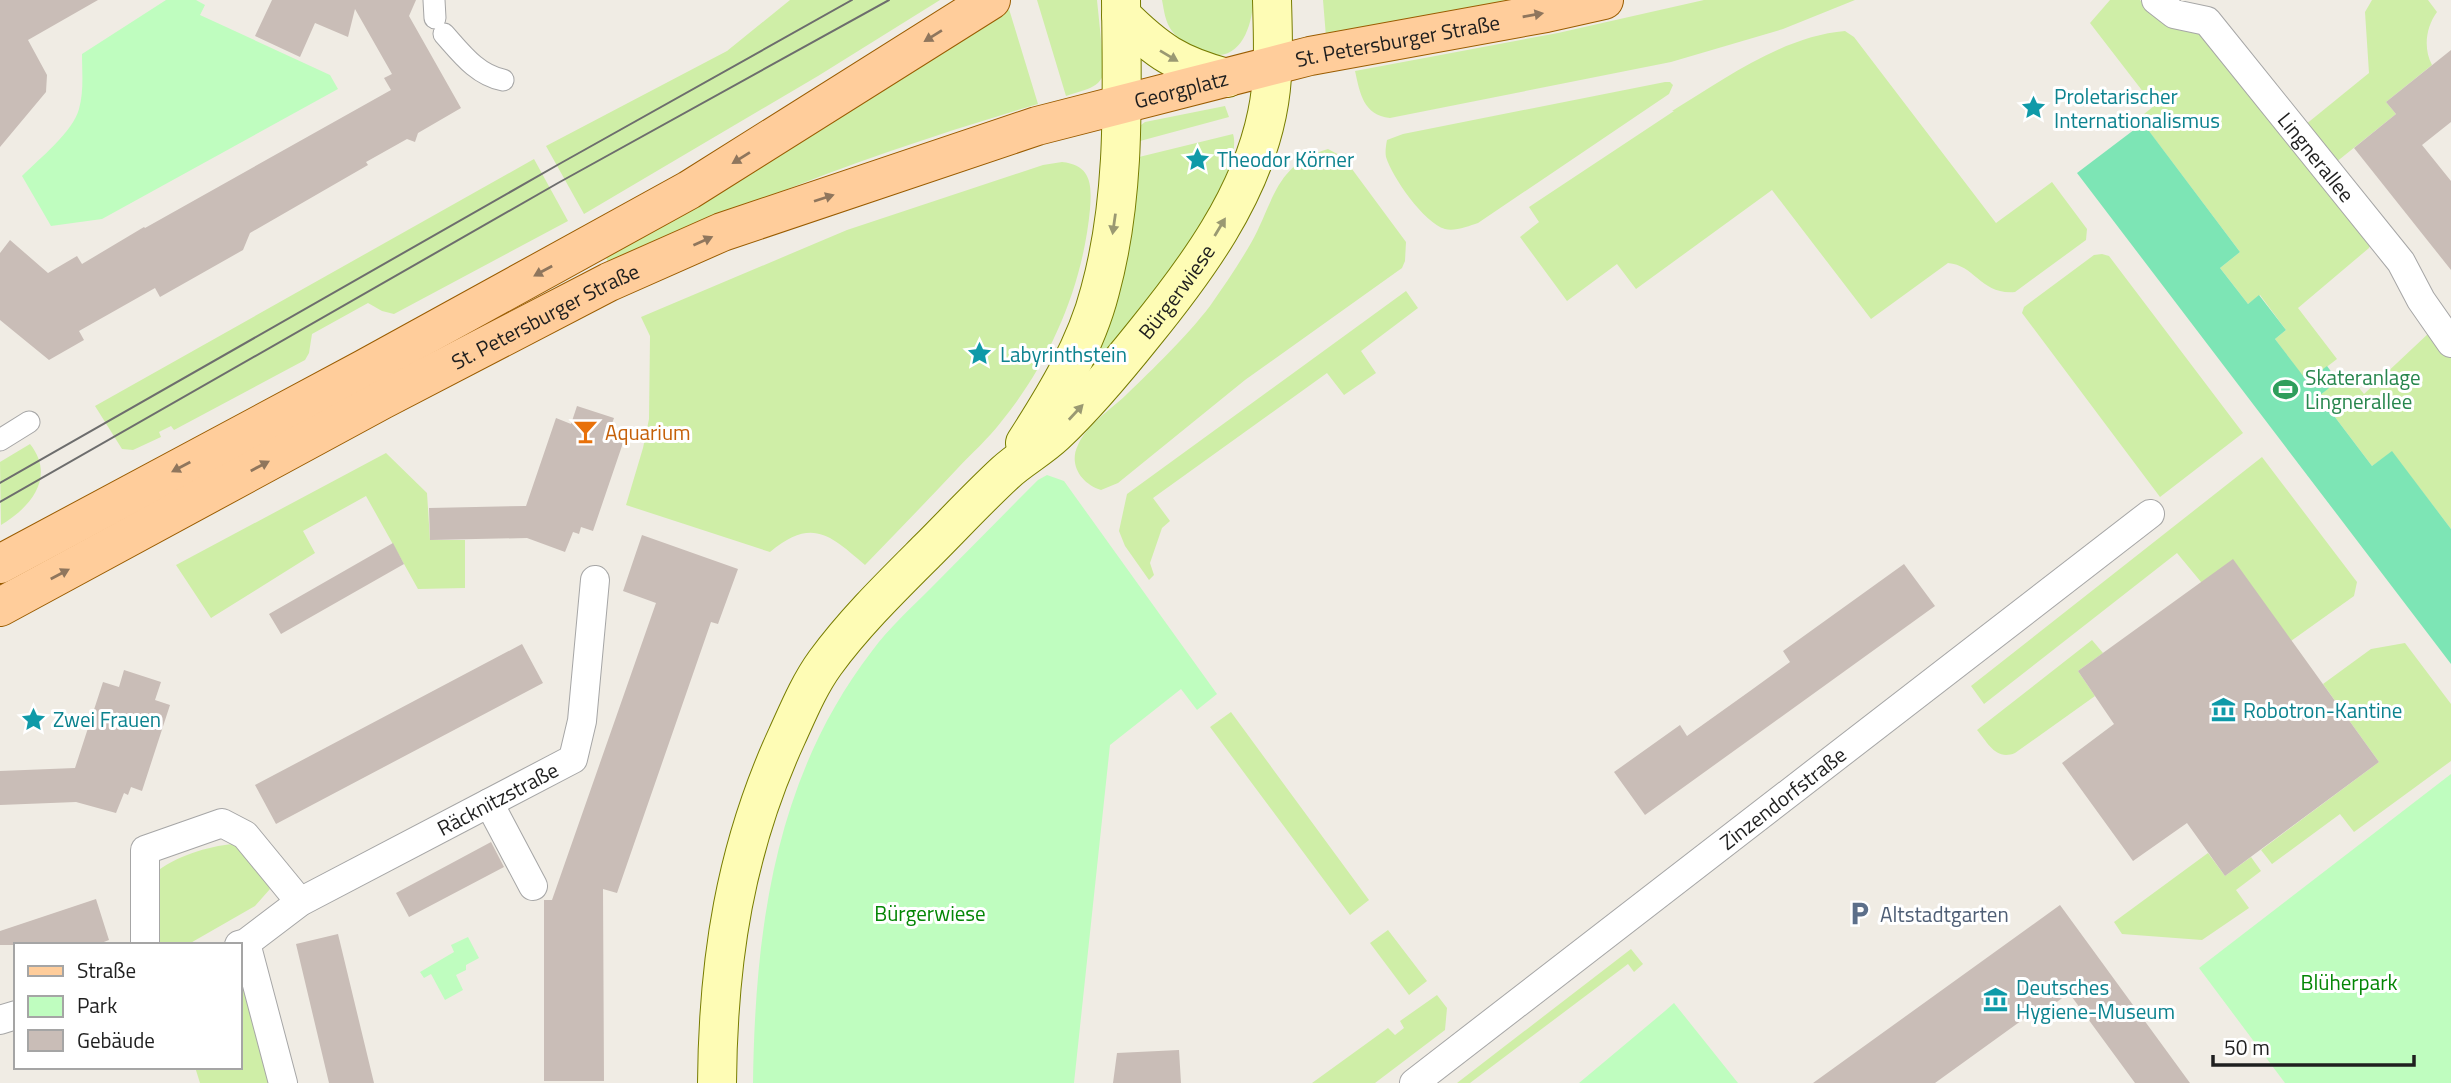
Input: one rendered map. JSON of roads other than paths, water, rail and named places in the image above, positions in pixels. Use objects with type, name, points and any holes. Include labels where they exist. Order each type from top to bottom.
[{"type":"main road","name":"St. Petersburger Straße","points":[[0,607],[373,384],[991,0]]},
{"type":"main road","points":[[1272,0],[1274,67]]},
{"type":"main road","name":"St. Petersburger Straße","points":[[1274,67],[1310,56],[1604,0]]},
{"type":"main road","points":[[1121,7],[1158,49],[1180,62],[1227,78]]},
{"type":"main road","name":"Georgplatz","points":[[1121,7],[1124,103],[1274,67]]},
{"type":"main road","name":"Bürgerwiese","points":[[717,1070],[724,954],[747,839],[772,769],[823,666],[853,628],[1006,472],[1052,437],[1074,415],[1122,361],[1200,260],[1243,185],[1267,115],[1274,67]]},
{"type":"main road","name":"St. Petersburger Straße","points":[[0,565],[373,384],[722,232],[1037,127],[1124,103]]},
{"type":"main road","name":"Bürgerwiese","points":[[1006,472],[1075,358],[1100,293],[1115,225],[1124,103]]},
{"type":"street","name":"Lingnerallee","points":[[2157,0],[2174,13],[2207,21],[2401,262],[2421,300],[2451,343]]},
{"type":"street","points":[[438,17],[467,60],[489,78],[503,80]]},
{"type":"street","points":[[0,440],[29,422]]},
{"type":"street","name":"Zinzendorfstraße","points":[[1414,1083],[2150,514]]},
{"type":"street","name":"Räcknitzstraße","points":[[242,944],[300,902],[573,759],[582,721],[595,580]]},
{"type":"street","points":[[489,803],[533,886]]},
{"type":"street","points":[[145,943],[145,850],[222,823],[245,835],[300,902]]},
{"type":"street","points":[[242,944],[283,1083]]},
{"type":"tram line","points":[[0,483],[852,0]]},
{"type":"tram line","points":[[0,502],[558,183],[889,0]]},
{"type":"place","name":"Proletarischer Internationalismus","points":[[2034,108]]},
{"type":"place","name":"Theodor Körner","points":[[1197,159]]},
{"type":"place","name":"Labyrinthstein","points":[[980,354]]},
{"type":"place","name":"Skateranlage Lingnerallee","points":[[2285,389]]},
{"type":"place","name":"Aquarium","points":[[585,432]]},
{"type":"place","name":"Robotron-Kantine","points":[[2223,710]]},
{"type":"place","name":"Zwei Frauen","points":[[33,719]]},
{"type":"place","name":"Altstadtgarten","points":[[1860,914]]},
{"type":"place","name":"Deutsches Hygiene-Museum","points":[[1996,999]]},
{"type":"park label","name":"Blüherpark","points":[[2349,982]]}]
